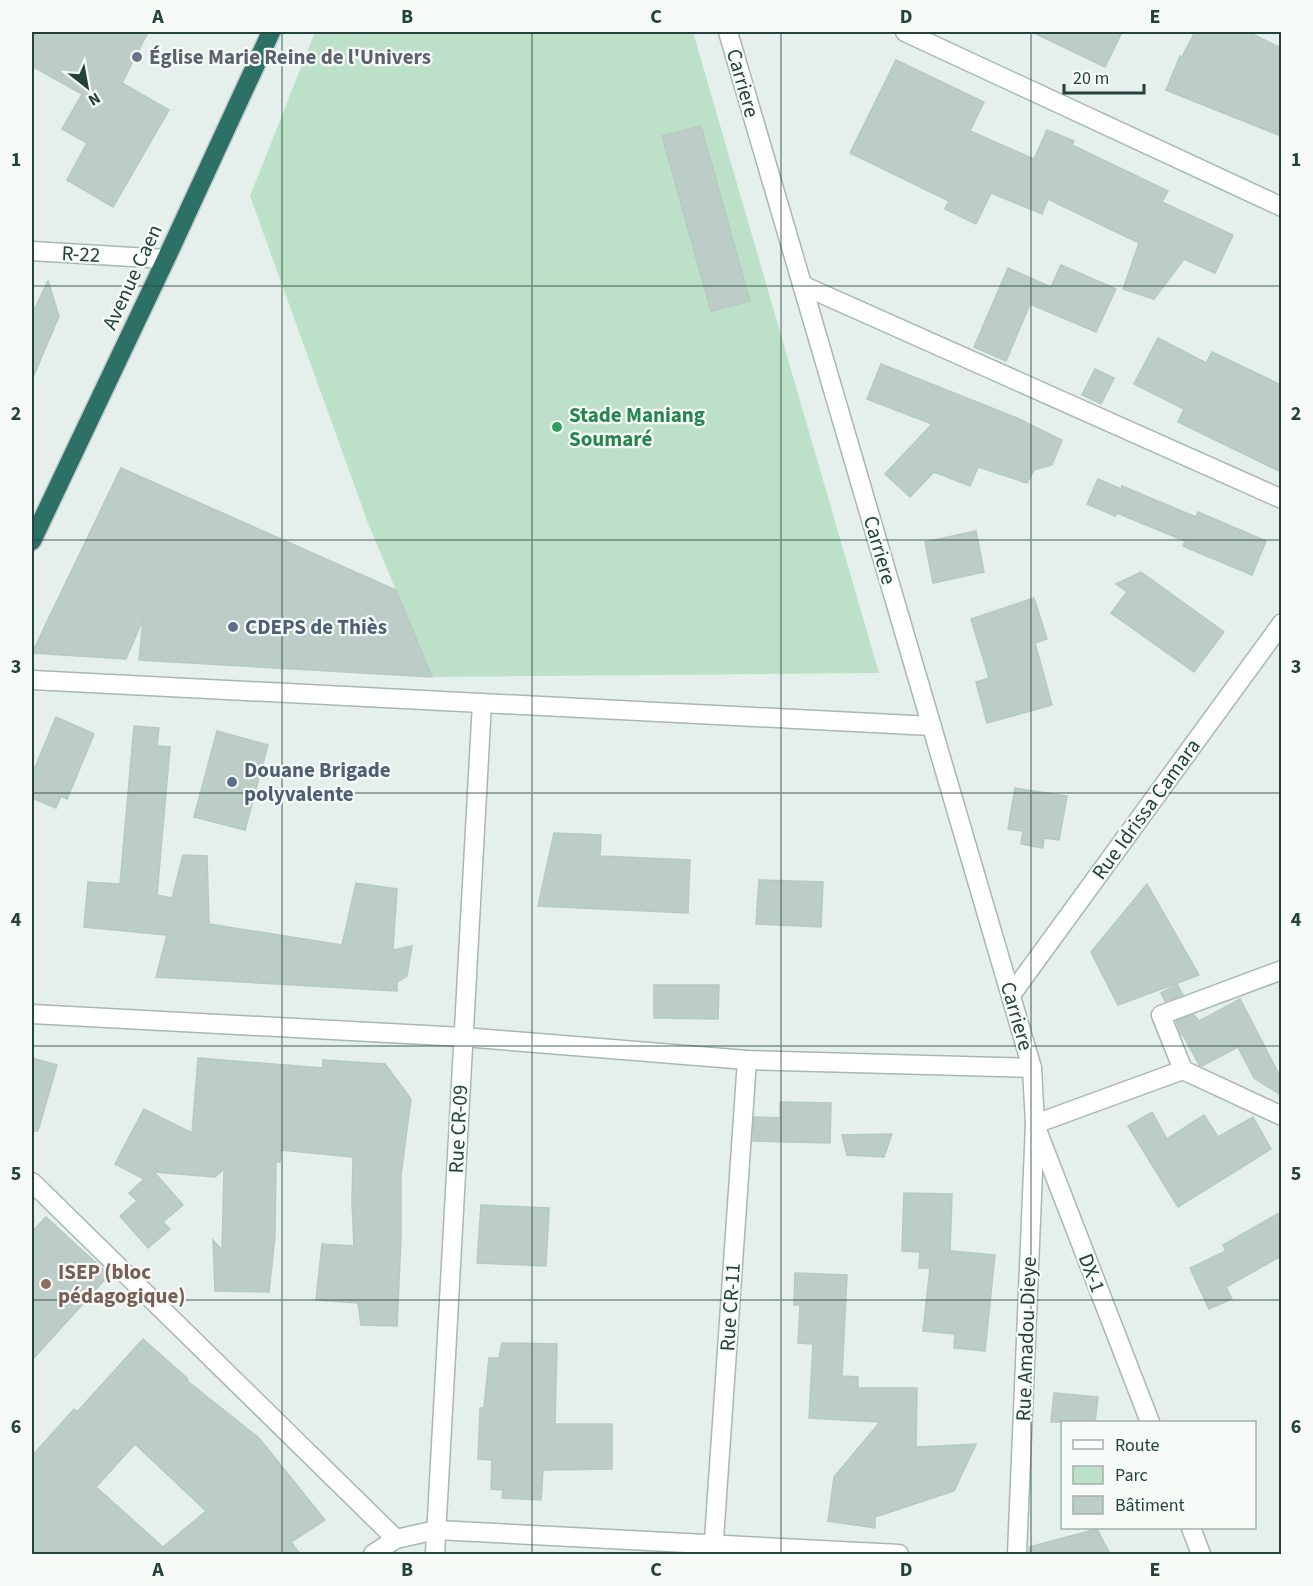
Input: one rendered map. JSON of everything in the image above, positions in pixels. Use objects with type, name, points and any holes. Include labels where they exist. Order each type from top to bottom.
[{"type":"highway","name":"Avenue Caen","points":[[32,541],[271,32]]},
{"type":"street","name":"Carriere","points":[[728,32],[1032,1068],[1035,1124]]},
{"type":"street","points":[[905,32],[1281,207]]},
{"type":"street","name":"R-22","points":[[32,251],[166,259]]},
{"type":"street","points":[[802,285],[1281,499]]},
{"type":"street","name":"Rue Idrissa Camara","points":[[1011,994],[1281,623]]},
{"type":"street","points":[[32,680],[932,726]]},
{"type":"street","name":"Rue CR-09","points":[[435,1554],[482,703]]},
{"type":"street","points":[[1281,970],[1161,1015],[1183,1070],[1281,1116]]},
{"type":"street","points":[[32,1014],[463,1037],[747,1060],[1032,1068]]},
{"type":"street","name":"Rue CR-11","points":[[713,1549],[747,1060]]},
{"type":"street","points":[[1035,1124],[1183,1070]]},
{"type":"street","name":"DX-1","points":[[1035,1124],[1150,1421]]},
{"type":"street","name":"Rue Amadou Dieye","points":[[1017,1554],[1035,1124]]},
{"type":"street","points":[[32,1182],[396,1539]]},
{"type":"street","points":[[1192,1529],[1201,1554]]},
{"type":"street","points":[[373,1554],[396,1539],[436,1530],[713,1549],[899,1554]]},
{"type":"green space","name":"Stade Maniang Soumaré","points":[[315,32],[693,32],[879,673],[432,677],[368,523],[250,196]]},
{"type":"building","points":[[32,32],[148,32],[122,83],[169,110],[113,207],[67,180],[87,143],[62,129],[82,94],[32,66]]},
{"type":"building","points":[[1032,32],[1122,32],[1105,67]]},
{"type":"building","points":[[1195,32],[1248,32],[1281,48],[1281,136],[1166,90],[1180,56],[1182,57]]},
{"type":"building","points":[[896,60],[984,102],[970,131],[1034,159],[1047,130],[1074,141],[1072,145],[1168,191],[1162,202],[1233,235],[1215,273],[1184,259],[1154,299],[1123,289],[1139,243],[1048,199],[1042,214],[991,193],[976,224],[945,209],[949,201],[850,153]]},
{"type":"building","points":[[701,126],[750,301],[711,311],[662,136]]},
{"type":"building","points":[[1061,265],[1116,289],[1096,332],[1030,304],[1006,361],[974,347],[1008,268],[1051,287]]},
{"type":"building","points":[[48,281],[59,316],[32,380],[32,314]]},
{"type":"building","points":[[1158,338],[1206,363],[1212,352],[1281,385],[1281,472],[1178,422],[1184,409],[1134,384]]},
{"type":"building","points":[[881,364],[1017,418],[1062,440],[1052,465],[1034,470],[1027,483],[978,467],[970,486],[934,472],[910,497],[885,474],[932,424],[867,399]]},
{"type":"building","points":[[1095,369],[1114,378],[1101,404],[1082,395]]},
{"type":"building","name":"CDEPS de Thiès","points":[[121,468],[396,590],[432,677],[139,660],[143,619],[126,659],[32,653]]},
{"type":"building","points":[[1098,479],[1121,489],[1122,486],[1196,517],[1198,512],[1266,541],[1252,575],[1183,546],[1185,541],[1117,513],[1115,516],[1087,504]]},
{"type":"building","points":[[976,531],[984,572],[933,583],[925,542]]},
{"type":"building","points":[[1141,572],[1224,632],[1194,672],[1111,613],[1127,592],[1116,584]]},
{"type":"building","points":[[1034,598],[1047,639],[1035,643],[1052,705],[987,723],[976,682],[989,678],[971,619]]},
{"type":"building","points":[[56,717],[94,734],[67,799],[61,796],[56,808],[32,798],[32,775]]},
{"type":"building","points":[[134,726],[159,728],[157,746],[170,747],[157,895],[172,898],[183,855],[207,856],[209,924],[342,945],[356,883],[397,889],[393,950],[412,946],[407,976],[397,982],[397,991],[156,977],[167,935],[84,927],[88,882],[120,884]]},
{"type":"building","points":[[217,731],[268,745],[245,830],[194,817]]},
{"type":"building","points":[[1015,788],[1067,796],[1059,840],[1044,838],[1043,848],[1021,844],[1023,831],[1008,829]]},
{"type":"building","points":[[554,833],[601,835],[600,856],[690,860],[688,913],[538,906]]},
{"type":"building","points":[[759,880],[823,882],[821,927],[756,924]]},
{"type":"building","points":[[1147,884],[1199,975],[1118,1005],[1091,952]]},
{"type":"building","points":[[1177,984],[1183,995],[1165,1001],[1161,993]]},
{"type":"building","points":[[654,985],[719,985],[718,1019],[654,1018]]},
{"type":"building","points":[[1240,999],[1281,1078],[1281,1095],[1254,1078],[1238,1047],[1202,1066],[1199,1065],[1181,1034],[1176,1021],[1194,1015],[1199,1021]]},
{"type":"building","points":[[32,1058],[57,1065],[38,1131],[32,1131]]},
{"type":"building","points":[[198,1058],[323,1068],[323,1060],[385,1064],[411,1099],[401,1175],[397,1326],[361,1325],[358,1303],[316,1300],[322,1244],[354,1246],[353,1157],[281,1150],[280,1162],[276,1162],[275,1236],[269,1292],[215,1291],[213,1240],[222,1250],[224,1169],[215,1177],[154,1172],[183,1205],[163,1222],[170,1229],[148,1248],[120,1216],[137,1201],[129,1193],[144,1179],[115,1164],[144,1109],[192,1133]]},
{"type":"building","points":[[780,1102],[831,1103],[830,1143],[753,1141],[754,1117],[780,1118]]},
{"type":"building","points":[[1152,1112],[1167,1139],[1204,1115],[1218,1137],[1253,1117],[1271,1149],[1178,1207],[1128,1126]]},
{"type":"building","points":[[892,1134],[884,1157],[847,1155],[842,1135]]},
{"type":"building","points":[[904,1193],[952,1194],[950,1251],[995,1255],[985,1351],[954,1348],[955,1334],[923,1331],[930,1268],[919,1268],[920,1252],[902,1251]]},
{"type":"building","points":[[481,1205],[549,1208],[546,1266],[477,1263]]},
{"type":"building","points":[[1281,1212],[1281,1256],[1226,1287],[1232,1299],[1209,1309],[1190,1268],[1226,1251],[1223,1245]]},
{"type":"building","points":[[46,1217],[109,1275],[32,1360],[32,1232]]},
{"type":"building","points":[[795,1273],[847,1275],[842,1376],[858,1377],[858,1388],[917,1388],[916,1447],[976,1444],[954,1491],[875,1517],[875,1528],[828,1521],[834,1477],[880,1422],[809,1418],[813,1344],[798,1343],[800,1305],[794,1305]]},
{"type":"building","points":[[143,1339],[188,1379],[186,1380],[259,1438],[325,1520],[291,1542],[300,1554],[32,1554],[32,1456],[74,1409],[77,1412]],"holes":[[[135,1444],[206,1511],[163,1547],[96,1487]]]},
{"type":"building","points":[[502,1343],[557,1344],[555,1424],[612,1424],[612,1469],[543,1470],[541,1500],[502,1498],[503,1490],[491,1489],[492,1460],[478,1459],[480,1408],[484,1408],[489,1358],[499,1358]]},
{"type":"building","points":[[1054,1393],[1098,1397],[1095,1421],[1051,1422]]},
{"type":"building","points":[[1097,1529],[1110,1554],[1029,1554],[1029,1547]]},
{"type":"place","name":"Église Marie Reine de l'Univers","points":[[137,57]]},
{"type":"place","name":"Stade Maniang Soumaré","points":[[557,427]]},
{"type":"place","name":"CDEPS de Thiès","points":[[233,627]]},
{"type":"place","name":"Douane Brigade polyvalente","points":[[232,782]]},
{"type":"place","name":"ISEP (bloc pédagogique)","points":[[46,1284]]}]
